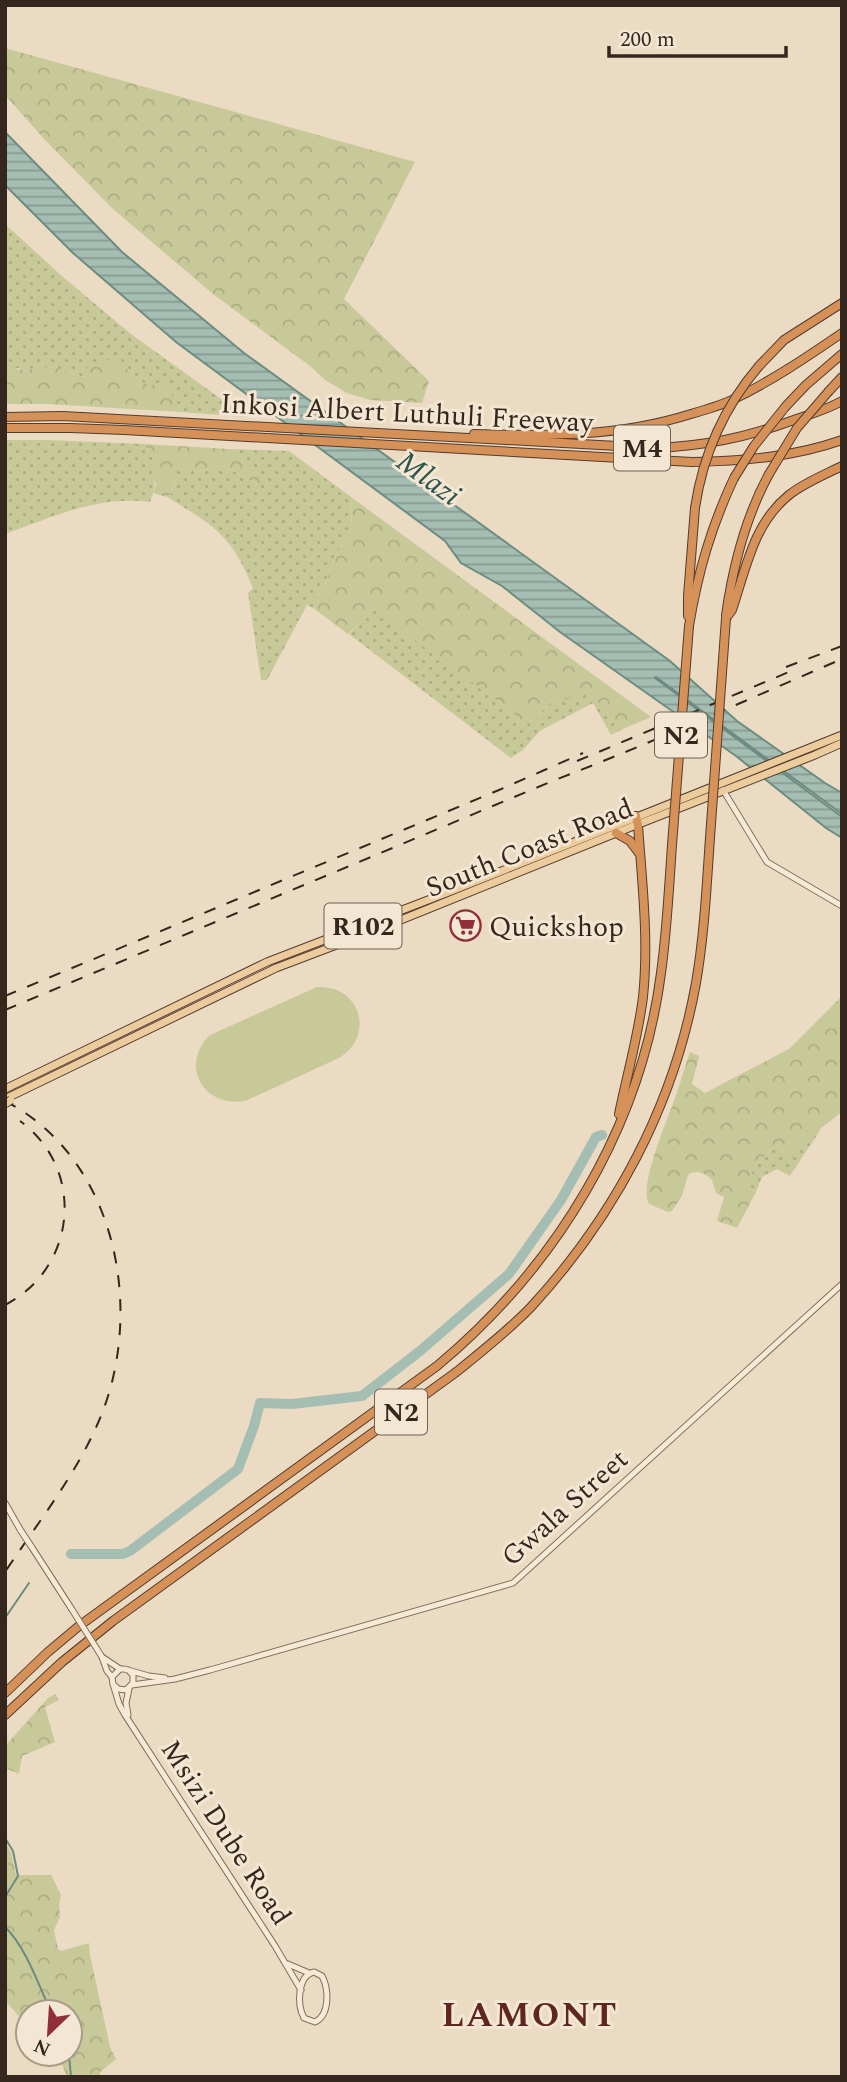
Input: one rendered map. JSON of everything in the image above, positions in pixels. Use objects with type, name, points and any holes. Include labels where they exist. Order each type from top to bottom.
[{"type":"highway","points":[[689,626],[688,596],[695,508],[701,474],[716,433],[736,396],[759,366],[793,334],[842,303]]},
{"type":"highway","points":[[436,436],[562,436],[634,429],[667,422],[731,401],[764,383],[839,333]]},
{"type":"highway","name":"N2","points":[[5,1693],[79,1626],[437,1366],[501,1306],[542,1258],[589,1186],[614,1137],[640,1068],[661,974],[689,626],[705,551],[722,503],[754,446],[806,385],[842,354]]},
{"type":"highway","name":"N2","points":[[5,1715],[62,1662],[113,1621],[491,1345],[529,1308],[563,1269],[619,1191],[650,1129],[675,1064],[688,1018],[702,947],[726,618],[734,567],[761,488],[797,428],[842,377]]},
{"type":"highway","name":"Inkosi Albert Luthuli Freeway","points":[[5,417],[63,416],[165,421],[616,447],[693,446],[756,434],[842,401]]},
{"type":"highway","name":"Inkosi Albert Luthuli Freeway","points":[[5,428],[176,433],[692,462],[764,459],[842,440]]},
{"type":"highway","points":[[726,618],[732,610],[753,545],[768,516],[794,491],[842,466]]},
{"type":"highway","points":[[614,1137],[632,1061],[643,996],[645,932],[636,816]]},
{"type":"highway","points":[[616,833],[630,841],[640,856]]},
{"type":"main road","name":"South Coast Road","points":[[5,1089],[261,965],[842,735]]},
{"type":"main road","name":"South Coast Road","points":[[7,1100],[36,1083],[276,968],[842,745]]},
{"type":"street","points":[[723,790],[767,862],[842,906]]},
{"type":"street","name":"Gwala Street","points":[[131,1687],[175,1679],[513,1583],[842,1284]]},
{"type":"street","name":"Msizi Dube Road","points":[[5,1503],[102,1657],[113,1680],[119,1704],[301,1990],[302,2015],[311,2021],[318,2021],[326,2009],[325,1980],[316,1973],[309,1973],[285,1963]]},
{"type":"street","name":"Msizi Dube Road","points":[[102,1657],[120,1669]]},
{"type":"street","points":[[120,1669],[128,1670],[133,1675],[131,1687],[118,1689],[113,1680],[120,1669]]},
{"type":"street","name":"Gwala Street","points":[[128,1670],[175,1679]]},
{"type":"street","name":"Msizi Dube Road","points":[[131,1687],[126,1707],[132,1724]]},
{"type":"street","points":[[301,1990],[304,1978],[309,1973]]},
{"type":"green space","points":[[5,48],[415,162],[344,299],[429,381],[422,403],[370,400],[347,393],[325,380],[213,294],[113,209],[5,95]]},
{"type":"green space","points":[[5,224],[131,334],[246,417],[181,412],[168,390],[143,383],[124,366],[86,377],[56,367],[38,365],[27,371],[18,368],[5,371]]},
{"type":"green space","points":[[106,359],[124,366],[143,383],[169,390],[181,412],[5,404],[5,371],[27,371],[38,365],[56,367],[86,377],[87,367]]},
{"type":"green space","points":[[5,440],[144,444],[156,464],[152,473],[155,484],[150,502],[94,505],[5,534]]},
{"type":"green space","points":[[144,444],[229,449],[236,458],[266,480],[265,484],[257,484],[222,465],[198,472],[177,467],[172,470],[177,482],[172,493],[167,497],[153,493],[156,485],[152,473],[156,464]]},
{"type":"green space","points":[[229,449],[289,451],[351,497],[352,528],[335,557],[313,608],[307,605],[267,680],[261,680],[248,593],[253,588],[237,555],[229,543],[209,524],[167,497],[176,484],[172,470],[177,467],[198,472],[222,465],[257,484],[261,475],[232,457]]},
{"type":"green space","points":[[351,497],[651,717],[623,729],[590,693],[550,703],[534,720],[525,725],[507,708],[374,610],[348,634],[313,608],[335,557],[352,528]]},
{"type":"green space","points":[[374,609],[507,708],[525,725],[534,720],[550,703],[590,692],[623,729],[611,735],[593,703],[540,731],[523,750],[511,758],[349,634]]},
{"type":"green space","points":[[317,987],[332,988],[353,1002],[360,1025],[350,1049],[339,1058],[245,1101],[217,1098],[207,1091],[196,1071],[196,1059],[210,1035]]},
{"type":"green space","points":[[842,996],[842,1112],[821,1128],[817,1135],[807,1131],[793,1156],[782,1152],[776,1146],[761,1159],[745,1187],[756,1192],[737,1228],[717,1221],[724,1197],[716,1193],[712,1180],[701,1173],[688,1175],[682,1196],[672,1211],[668,1212],[649,1204],[647,1195],[651,1167],[690,1052],[699,1056],[692,1084],[705,1093],[789,1049]]},
{"type":"green space","points":[[807,1130],[817,1135],[790,1176],[777,1169],[762,1177],[756,1192],[745,1187],[754,1169],[776,1146],[782,1152]]},
{"type":"green space","points":[[55,1694],[59,1700],[45,1707],[55,1742],[22,1756],[19,1774],[5,1768],[5,1746],[48,1698]]},
{"type":"green space","points":[[5,1843],[11,1852],[16,1875],[51,1875],[61,1895],[60,1917],[54,1930],[58,1949],[61,1951],[89,1943],[110,2047],[116,2059],[100,2072],[100,2077],[67,2077],[63,2068],[84,2068],[84,1998],[14,1998],[14,2011],[5,2001]]},
{"type":"shaded area","points":[[5,132],[122,252],[244,353],[670,661],[737,721],[842,793],[842,814],[655,678],[842,817],[842,838],[736,756],[560,632],[502,586],[461,563],[445,541],[176,342],[73,253],[5,185]]},
{"type":"waterway","points":[[71,1554],[123,1554],[130,1551],[238,1469],[260,1403],[292,1404],[362,1396],[420,1351],[509,1274],[561,1200],[596,1137],[602,1135]]},
{"type":"waterway","points":[[5,1618],[29,1583]]},
{"type":"waterway","points":[[5,1838],[13,1851],[18,1876],[5,1897]]},
{"type":"waterway","points":[[5,1927],[26,1956],[45,1998]]},
{"type":"waterway","points":[[70,2068],[71,2077]]},
{"type":"railway","points":[[786,667],[842,646]]},
{"type":"railway","points":[[5,1010],[842,659]]},
{"type":"railway","points":[[577,761],[796,669]]},
{"type":"railway","points":[[5,996],[583,753]]},
{"type":"railway","points":[[5,1101],[43,1127],[74,1160],[97,1200],[112,1243],[119,1289],[120,1335],[112,1380],[89,1443],[5,1572]]},
{"type":"railway","points":[[5,1305],[29,1288],[47,1267],[59,1243],[64,1217],[63,1191],[56,1165],[41,1141],[20,1121]]},
{"type":"place","name":"Quickshop","points":[[466,926]]},
{"type":"district","name":"LAMONT","points":[[530,2014]]},
{"type":"water label","name":"Mlazi","points":[[429,478]]}]
